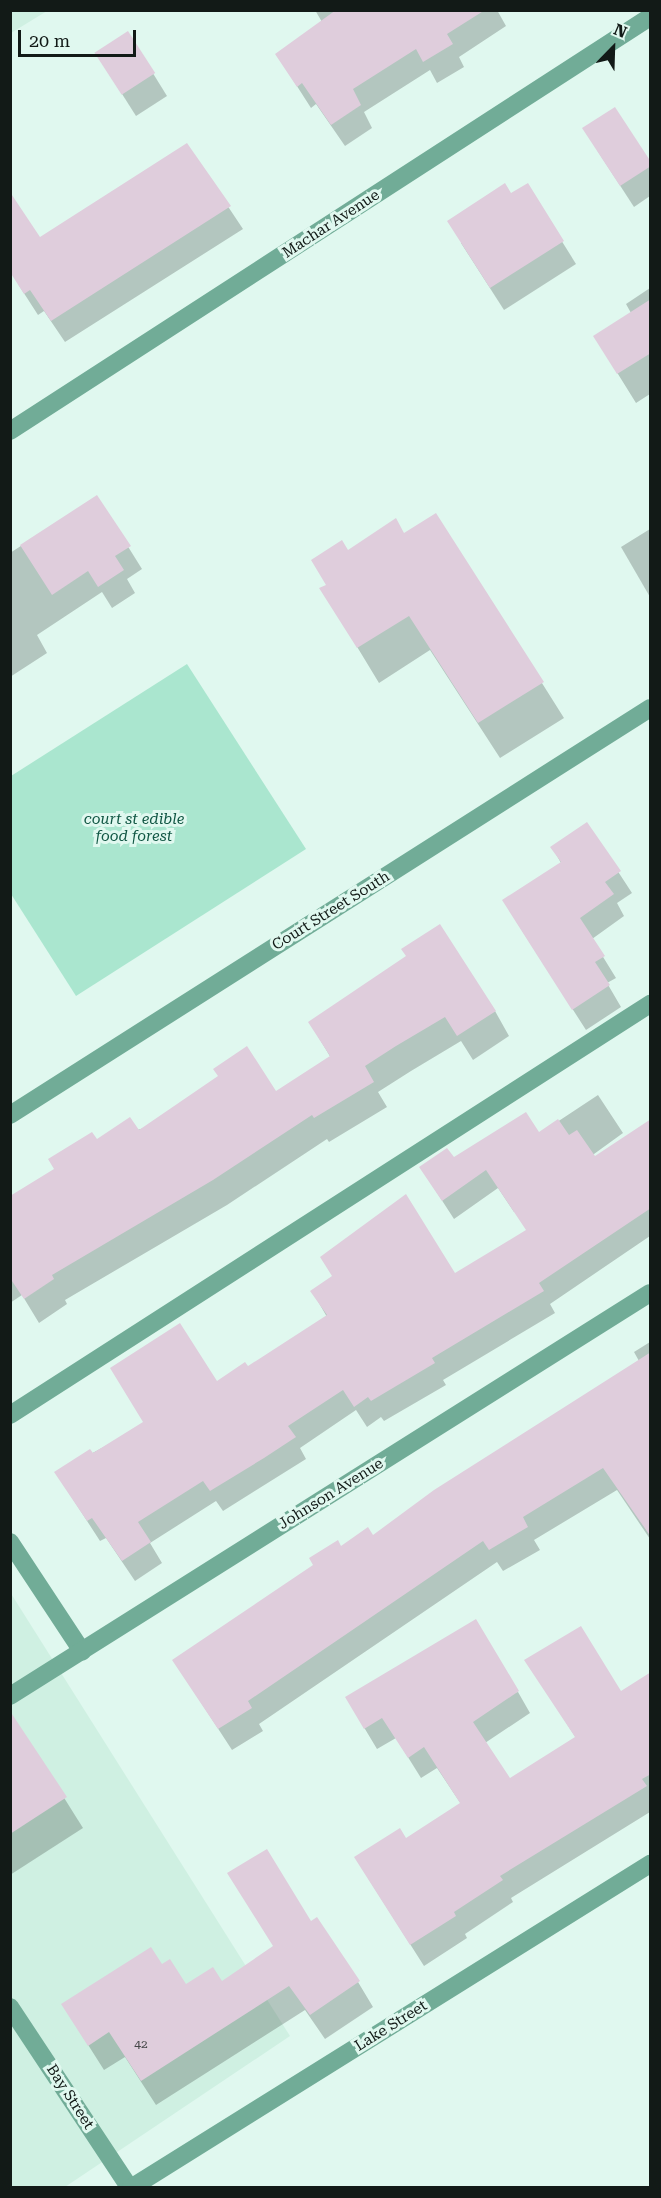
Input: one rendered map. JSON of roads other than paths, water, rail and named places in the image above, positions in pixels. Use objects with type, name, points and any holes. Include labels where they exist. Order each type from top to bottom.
[{"type":"street","name":"Machar Avenue","points":[[10,431],[651,17]]},
{"type":"street","name":"Court Street South","points":[[10,1115],[647,717]]},
{"type":"street","points":[[10,1415],[651,1004]]},
{"type":"street","name":"Johnson Avenue","points":[[10,1696],[651,1293]]},
{"type":"street","points":[[10,1542],[82,1651]]},
{"type":"street","name":"Lake Street","points":[[131,2187],[651,1864]]},
{"type":"street","name":"Bay Street","points":[[10,2007],[131,2187]]},
{"type":"park label","name":"court st edible food forest","points":[[134,828]]}]
